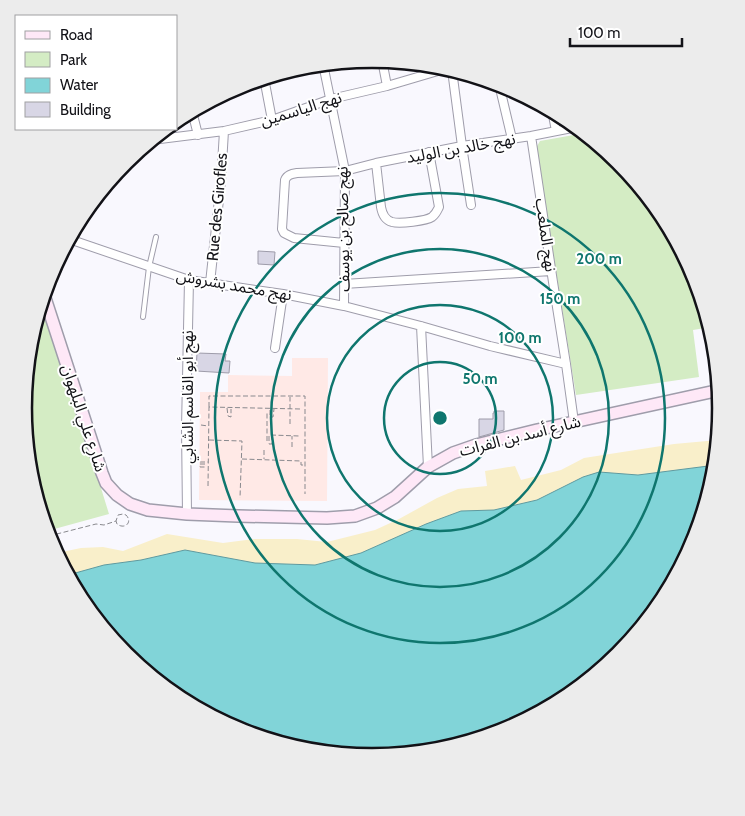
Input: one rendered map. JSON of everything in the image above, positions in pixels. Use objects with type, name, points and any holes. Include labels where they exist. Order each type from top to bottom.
[{"type":"street","points":[[384,69],[387,86]]},
{"type":"street","name":"نهج صالح بن يوسف","points":[[325,72],[345,171],[344,306]]},
{"type":"street","name":"نهج الياسمين","points":[[166,138],[198,135],[272,120],[331,99],[430,73]]},
{"type":"street","points":[[453,78],[471,205]]},
{"type":"street","points":[[265,85],[272,120]]},
{"type":"street","points":[[501,93],[512,139]]},
{"type":"street","points":[[194,119],[198,135]]},
{"type":"street","points":[[554,121],[556,131]]},
{"type":"street","name":"نهج خالد بن الوليد","points":[[344,243],[294,238],[284,233],[282,229],[286,177],[292,174],[345,171],[429,152],[567,129]]},
{"type":"street","name":"Rue des Girofles","points":[[210,283],[222,180],[224,130]]},
{"type":"street","name":"نهج الملعب","points":[[531,136],[574,422]]},
{"type":"street","points":[[376,163],[382,213],[386,219],[393,222],[425,220],[434,216],[438,207],[429,152]]},
{"type":"street","name":"نهج محمد بشروش","points":[[76,242],[188,280],[283,294],[344,306],[490,346],[566,364]]},
{"type":"street","points":[[344,284],[551,271]]},
{"type":"street","name":"نهج أبو القاسم الشابي","points":[[187,514],[188,280]]},
{"type":"street","points":[[275,348],[283,294]]},
{"type":"street","name":"شارع علي البلهوان","points":[[48,308],[106,483],[120,498],[139,508],[187,514]]},
{"type":"street","points":[[421,326],[428,467]]},
{"type":"street","name":"شارع أسد بن الفرات","points":[[187,514],[327,518],[355,516],[378,508],[395,497],[428,467],[453,453],[476,445],[712,392]]},
{"type":"lane","points":[[143,317],[149,267],[156,237]]},
{"type":"path","points":[[208,486],[209,396],[305,396],[305,494]]},
{"type":"path","points":[[290,396],[290,424]]},
{"type":"path","points":[[209,407],[300,409]]},
{"type":"path","points":[[227,408],[228,416],[231,417],[231,407]]},
{"type":"path","points":[[267,441],[268,410],[270,417],[274,417],[274,408]]},
{"type":"path","points":[[201,426],[209,426]]},
{"type":"path","points":[[271,436],[299,436]]},
{"type":"path","points":[[292,436],[292,447]]},
{"type":"path","points":[[209,440],[242,441],[240,498]]},
{"type":"path","points":[[264,450],[264,460]]},
{"type":"path","points":[[242,459],[301,461],[300,465],[305,465]]},
{"type":"path","points":[[200,462],[208,462]]},
{"type":"path","points":[[205,464],[200,464],[200,467],[206,467]]},
{"type":"path","points":[[120,514],[126,515],[129,520],[129,523],[123,527],[116,522],[120,514]]},
{"type":"path","points":[[57,534],[96,524],[104,525],[116,522]]},
{"type":"shaded area","points":[[292,358],[328,358],[327,501],[199,500],[200,392],[228,392],[228,375],[292,376]]},
{"type":"green space","points":[[575,135],[597,152],[613,168],[655,219],[687,278],[701,320],[703,328],[693,330],[699,377],[576,395],[536,148],[540,141]]},
{"type":"green space","points":[[47,312],[109,514],[55,529],[44,496],[35,452],[32,408],[35,364]]},
{"type":"sand","points":[[711,441],[707,466],[638,475],[599,472],[583,477],[537,500],[494,510],[461,511],[426,524],[361,553],[315,565],[255,563],[185,550],[141,560],[104,565],[75,573],[65,551],[81,548],[103,547],[123,551],[167,534],[223,543],[254,539],[297,539],[327,542],[375,530],[458,489],[487,486],[485,471],[515,466],[521,480],[561,470],[584,458],[674,444]]},
{"type":"water","points":[[707,466],[701,496],[687,538],[667,578],[642,615],[597,664],[561,691],[523,713],[482,730],[417,745],[372,748],[328,745],[263,730],[222,713],[184,691],[148,664],[103,615],[75,573],[104,565],[141,560],[185,550],[255,563],[315,565],[361,553],[426,524],[461,511],[494,510],[537,500],[583,477],[599,472],[638,475]]},
{"type":"building","points":[[258,251],[275,252],[274,265],[258,264]]},
{"type":"building","points":[[197,353],[226,354],[225,361],[230,361],[229,373],[196,371]]},
{"type":"building","points":[[494,411],[504,411],[504,430],[479,437],[479,419],[493,419]]}]
